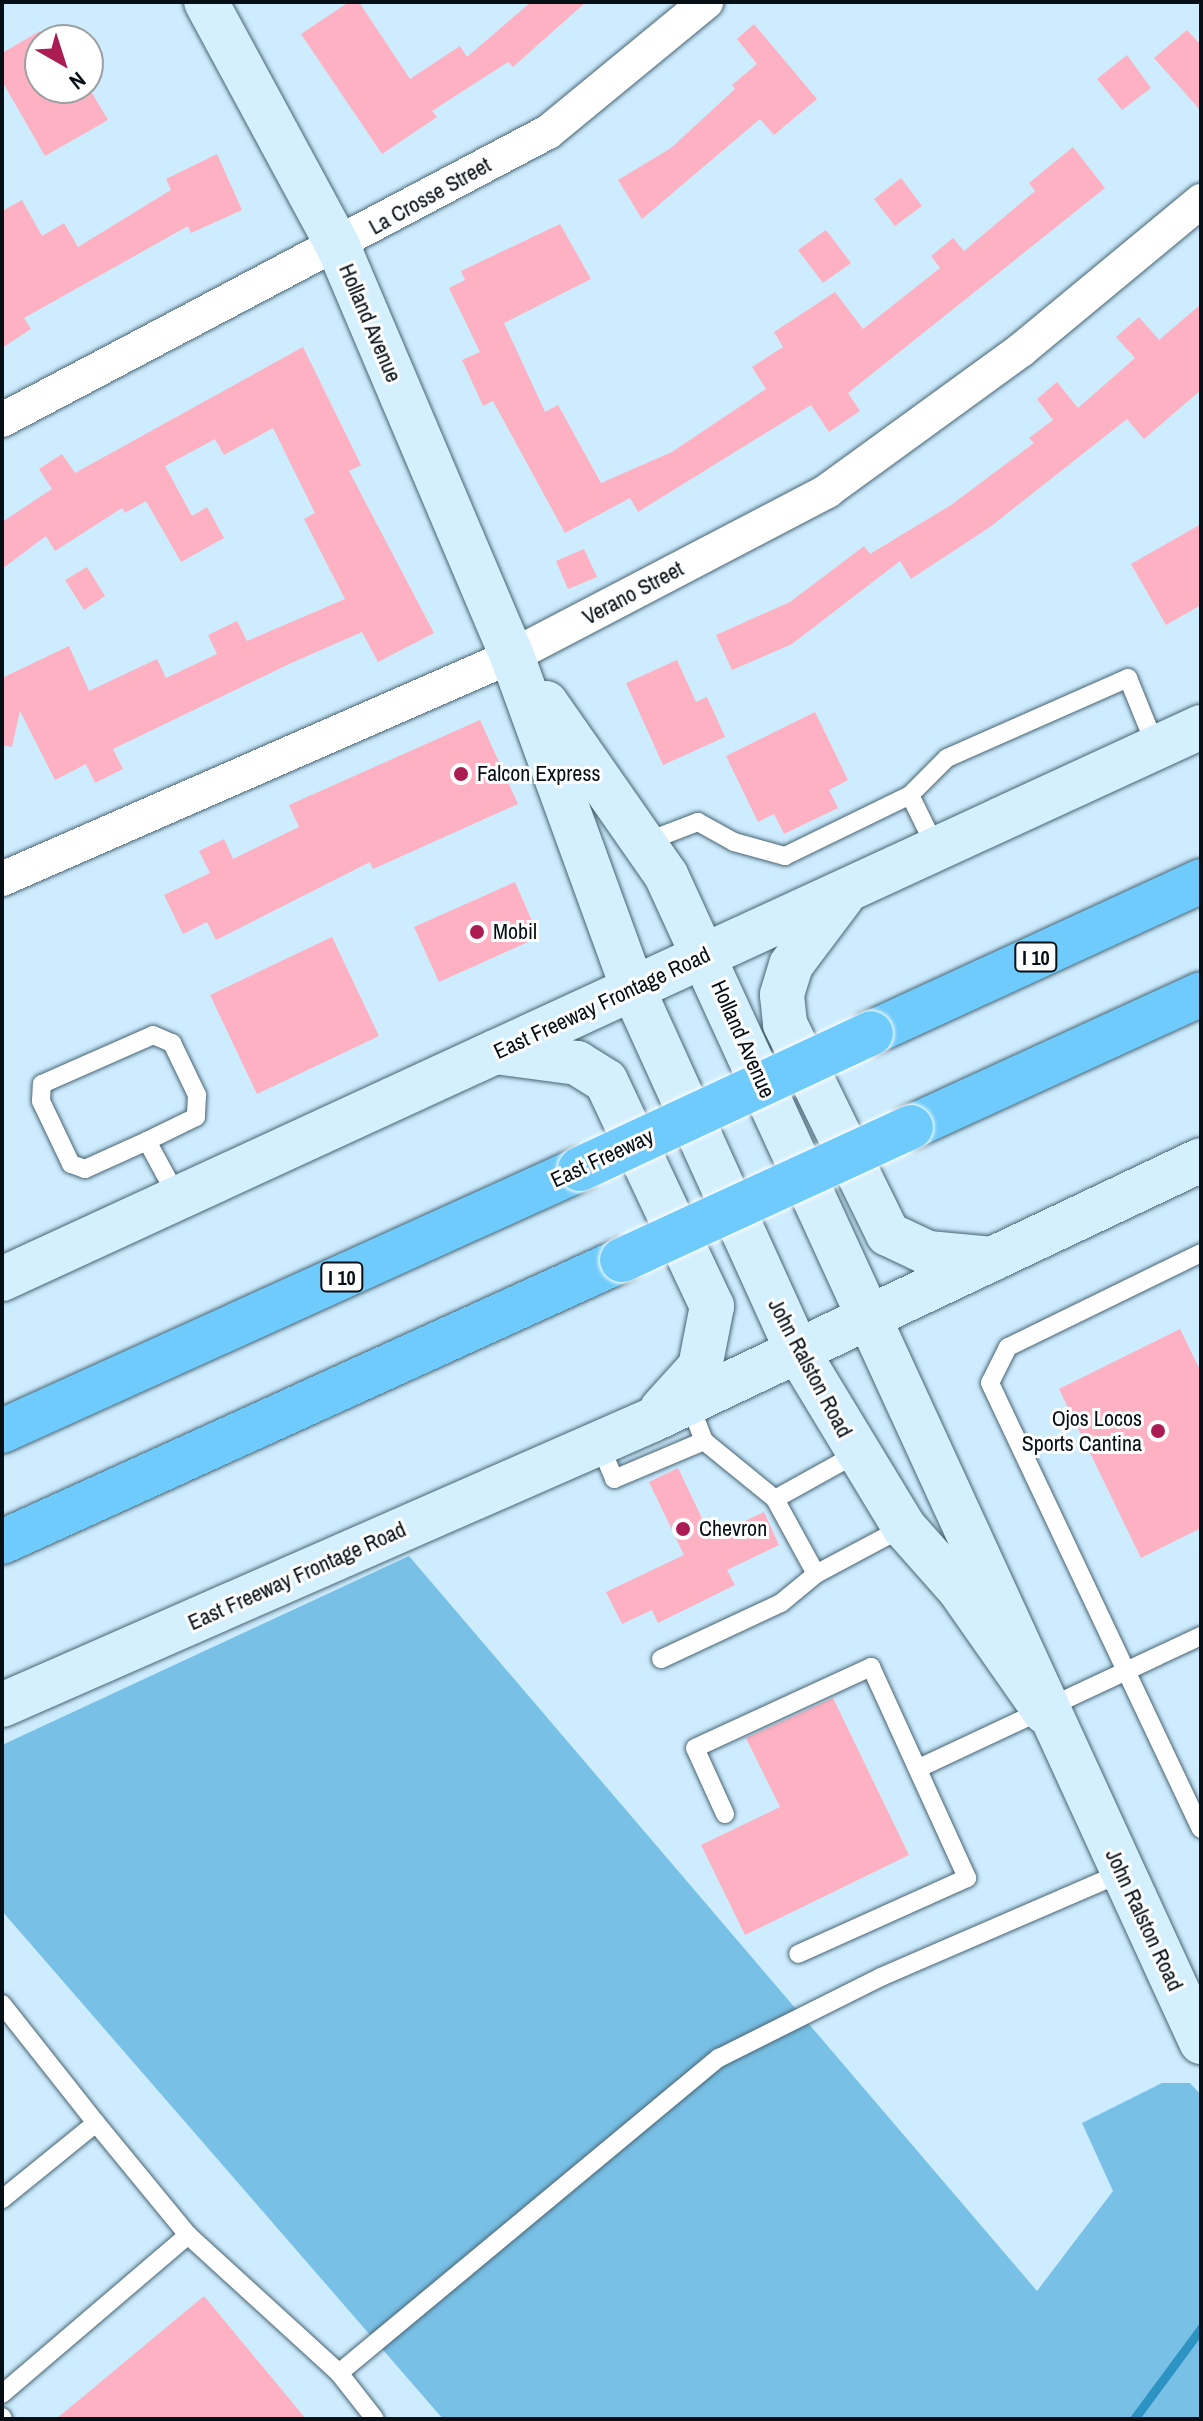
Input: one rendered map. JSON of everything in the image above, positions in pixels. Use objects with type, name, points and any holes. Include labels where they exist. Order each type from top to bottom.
[{"type":"highway","name":"East Freeway","points":[[2,1431],[580,1169],[1201,881]]},
{"type":"highway","points":[[2,1542],[1201,994]]},
{"type":"highway","points":[[2,1419],[103,1385]]},
{"type":"highway","points":[[2,1565],[215,1443]]},
{"type":"main road","name":"Holland Avenue","points":[[206,2],[338,246],[512,656],[633,989]]},
{"type":"main road","name":"Holland Avenue","points":[[512,656],[643,843],[705,956],[869,1318]]},
{"type":"main road","name":"East Freeway Frontage Road","points":[[2,1279],[1201,727]]},
{"type":"main road","points":[[846,891],[791,965],[782,995],[785,1024],[888,1234],[928,1253],[996,1259]]},
{"type":"main road","name":"John Ralston Road","points":[[633,989],[798,1352],[856,1454],[904,1527],[959,1589],[1045,1712]]},
{"type":"main road","points":[[495,1052],[577,1063],[606,1081],[712,1306],[700,1367],[682,1412]]},
{"type":"main road","name":"East Freeway Frontage Road","points":[[2,1705],[599,1443],[682,1412],[798,1352],[1201,1160]]},
{"type":"main road","name":"John Ralston Road","points":[[869,1318],[990,1571],[1045,1712],[1201,2041]]},
{"type":"street","name":"La Crosse Street","points":[[2,420],[338,246],[548,132],[706,2]]},
{"type":"street","name":"Verano Street","points":[[2,879],[512,656],[827,491],[1021,350],[1201,201]]},
{"type":"lane","points":[[643,843],[698,822],[734,842],[785,856],[910,795],[947,758],[1128,678],[1156,747]]},
{"type":"lane","points":[[910,795],[936,848]]},
{"type":"lane","points":[[153,1035],[172,1043],[197,1095],[196,1117],[147,1141],[85,1169],[71,1164],[41,1101],[42,1084],[153,1035]]},
{"type":"lane","points":[[147,1141],[178,1198]]},
{"type":"lane","points":[[1201,1253],[1008,1347],[990,1383],[1201,1829]]},
{"type":"lane","points":[[682,1412],[775,1499],[816,1574]]},
{"type":"lane","points":[[775,1499],[856,1454]]},
{"type":"lane","points":[[661,1659],[781,1603],[816,1574],[904,1527]]},
{"type":"lane","points":[[919,1768],[1045,1712],[1201,1636]]},
{"type":"lane","points":[[725,1814],[695,1748],[871,1667],[967,1878],[798,1954]]},
{"type":"lane","points":[[339,2373],[719,2058],[881,1977],[1121,1873]]},
{"type":"lane","points":[[2,2004],[188,2235],[339,2373],[375,2419]]},
{"type":"lane","points":[[2,2199],[96,2123]]},
{"type":"lane","points":[[2,2394],[188,2235]]},
{"type":"shaded area","points":[[409,1556],[1037,2291],[1113,2191],[1082,2123],[1162,2083],[1190,2083],[1201,2095],[1201,2419],[443,2419],[2,1911],[2,1745]]},
{"type":"building","points":[[349,2],[359,2],[410,79],[460,46],[467,57],[531,2],[586,2],[513,67],[508,62],[432,111],[437,117],[382,154],[301,34]]},
{"type":"building","points":[[754,24],[817,99],[774,135],[760,119],[642,219],[618,180],[671,148],[735,89],[732,85],[757,64],[737,39]]},
{"type":"building","points":[[1187,30],[1201,45],[1201,111],[1154,58]]},
{"type":"building","points":[[24,40],[24,104],[98,104],[108,120],[45,156],[2,81],[2,53]]},
{"type":"building","points":[[1127,55],[1151,88],[1122,110],[1097,79]]},
{"type":"building","points":[[1073,147],[1105,188],[848,393],[860,411],[829,432],[811,405],[638,512],[630,498],[565,533],[493,401],[483,406],[462,360],[480,352],[449,288],[465,280],[461,271],[560,224],[591,279],[504,323],[545,412],[558,405],[601,483],[672,452],[766,389],[752,367],[783,347],[774,332],[835,292],[863,329],[940,268],[931,256],[953,238],[964,251],[1035,191],[1029,183]]},
{"type":"building","points":[[217,154],[242,210],[191,233],[188,226],[24,318],[31,329],[2,348],[2,211],[22,200],[42,236],[64,223],[78,247],[171,190],[166,179]]},
{"type":"building","points":[[901,178],[922,206],[895,226],[874,199]]},
{"type":"building","points":[[826,230],[851,263],[823,283],[798,250]]},
{"type":"building","points":[[1201,304],[1201,390],[1144,439],[1127,419],[990,527],[911,579],[900,561],[792,644],[732,670],[716,635],[790,602],[864,546],[870,554],[951,505],[1034,443],[1029,438],[1053,420],[1037,399],[1057,382],[1078,408],[1135,358],[1116,337],[1139,317],[1159,340]]},
{"type":"building","points":[[303,347],[361,465],[349,471],[434,633],[378,662],[362,632],[289,664],[113,749],[123,769],[95,783],[86,764],[55,780],[20,711],[12,747],[2,745],[2,678],[69,646],[89,691],[157,659],[166,678],[217,654],[208,635],[237,621],[247,641],[345,599],[304,519],[315,513],[273,428],[224,455],[215,439],[165,466],[192,516],[207,507],[224,538],[181,562],[146,501],[125,513],[122,508],[55,551],[46,536],[2,569],[2,522],[52,489],[39,469],[62,454],[75,473]]},
{"type":"building","points":[[1201,524],[1201,605],[1166,625],[1131,564]]},
{"type":"building","points":[[584,549],[597,577],[568,589],[556,561]]},
{"type":"building","points":[[87,567],[105,596],[84,610],[65,580]]},
{"type":"building","points":[[677,660],[696,702],[707,697],[725,737],[663,765],[626,683]]},
{"type":"building","points":[[815,712],[848,780],[829,790],[838,808],[784,834],[774,814],[758,822],[726,756]]},
{"type":"building","points":[[480,720],[518,804],[373,869],[370,862],[216,940],[207,922],[183,934],[164,895],[210,873],[199,851],[224,839],[233,859],[299,827],[289,805]]},
{"type":"building","name":"Mobil","points":[[515,882],[539,937],[439,982],[414,927]]},
{"type":"building","points":[[332,937],[379,1036],[257,1094],[210,995]]},
{"type":"building","points":[[1180,1329],[1201,1372],[1201,1528],[1141,1558],[1059,1389]]},
{"type":"building","points":[[678,1468],[711,1537],[764,1512],[779,1545],[727,1570],[735,1585],[658,1623],[652,1610],[622,1624],[606,1592],[684,1555],[649,1482]]},
{"type":"building","points":[[833,1698],[909,1855],[745,1935],[701,1845],[780,1807],[746,1738]]},
{"type":"building","points":[[204,2296],[306,2419],[56,2419]]},
{"type":"waterway","points":[[1134,2419],[1201,2328]]},
{"type":"place","name":"Falcon Express","points":[[461,774]]},
{"type":"place","name":"Mobil","points":[[477,932]]},
{"type":"place","name":"Ojos Locos Sports Cantina","points":[[1158,1431]]},
{"type":"place","name":"Chevron","points":[[683,1529]]}]
